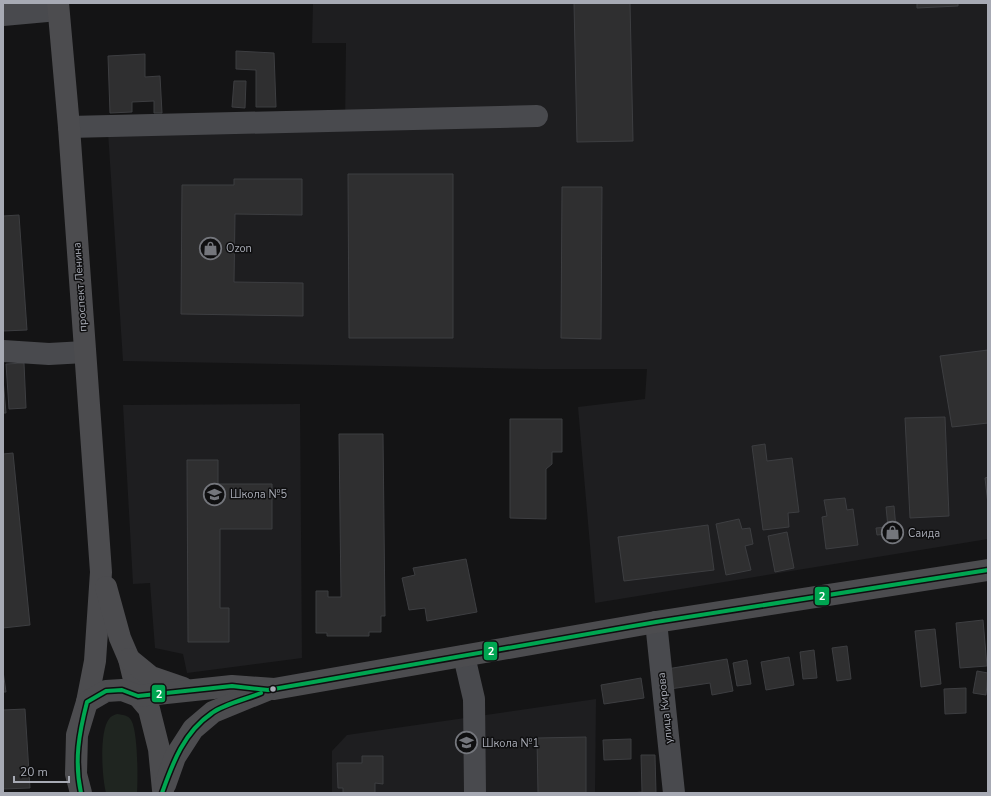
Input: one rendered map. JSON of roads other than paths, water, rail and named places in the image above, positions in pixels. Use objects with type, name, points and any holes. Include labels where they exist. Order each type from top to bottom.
[{"type":"main road","name":"проспект Ленина","points":[[58,7],[69,127],[101,572]]},
{"type":"main road","points":[[163,791],[175,757],[193,729],[213,712],[268,690],[656,622],[988,570]]},
{"type":"main road","points":[[101,572],[120,638],[129,658],[138,696],[149,709],[159,749],[163,791]]},
{"type":"main road","points":[[76,786],[77,735],[86,702],[96,648],[101,572]]},
{"type":"main road","points":[[129,658],[151,677],[188,690]]},
{"type":"main road","points":[[86,702],[106,691],[122,690],[138,696],[232,686],[268,690]]},
{"type":"street","points":[[3,15],[58,7]]},
{"type":"street","points":[[69,127],[537,116]]},
{"type":"street","points":[[3,351],[49,354],[85,352]]},
{"type":"street","name":"улица Кирова","points":[[656,622],[674,793]]},
{"type":"street","points":[[464,656],[474,699],[474,793]]},
{"type":"place","name":"Ozon","points":[[211,248]]},
{"type":"place","name":"Школа №5","points":[[214,494]]},
{"type":"place","name":"Саида","points":[[893,533]]},
{"type":"place","name":"Школа №1","points":[[467,743]]}]
